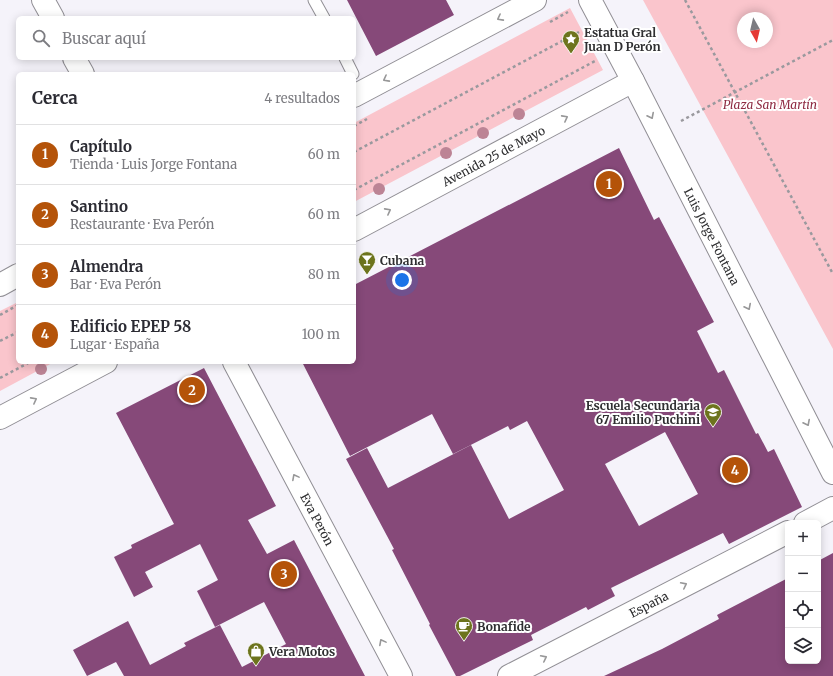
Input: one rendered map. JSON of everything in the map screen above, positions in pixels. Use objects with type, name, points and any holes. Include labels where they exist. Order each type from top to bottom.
[{"type":"main road","points":[[43,0],[52,16]]},
{"type":"main road","points":[[356,84],[535,0]]},
{"type":"main road","name":"Luis Jorge Fontana","points":[[590,0],[660,133],[833,473]]},
{"type":"main road","points":[[75,60],[82,72]]},
{"type":"main road","name":"Avenida 25 de Mayo","points":[[356,229],[633,81]]},
{"type":"main road","points":[[0,285],[16,276]]},
{"type":"main road","points":[[0,418],[102,364]]},
{"type":"main road","name":"Eva Perón","points":[[235,364],[401,676]]},
{"type":"main road","points":[[811,520],[833,508]]},
{"type":"main road","name":"España","points":[[509,676],[785,534]]},
{"type":"lane","points":[[314,0],[323,16]]},
{"type":"lane","points":[[346,60],[351,72]]},
{"type":"path","points":[[685,0],[833,274]]},
{"type":"path","points":[[356,151],[600,20]]},
{"type":"path","points":[[660,133],[833,40]]},
{"type":"path","points":[[356,189],[616,50]]},
{"type":"path","points":[[0,315],[16,306]]},
{"type":"path","points":[[0,341],[16,333]]},
{"type":"path","points":[[0,378],[26,364]]},
{"type":"green space","name":"Plaza San Martín","points":[[643,0],[833,0],[833,349]]},
{"type":"green space","points":[[570,8],[603,70],[356,201],[356,122]]},
{"type":"green space","points":[[16,303],[16,364],[50,364],[0,391],[0,311]]},
{"type":"building","points":[[347,0],[446,0],[454,15],[376,56]]},
{"type":"building","points":[[619,148],[654,220],[659,217],[714,322],[697,331],[718,373],[724,370],[756,434],[758,433],[768,452],[774,449],[802,507],[729,544],[723,533],[611,588],[615,596],[588,610],[586,607],[531,635],[533,640],[460,676],[456,676],[392,550],[394,549],[346,459],[367,448],[388,488],[471,445],[509,519],[564,490],[527,421],[510,430],[508,426],[453,454],[432,414],[350,456],[303,364],[356,364],[356,284]],"holes":[[[665,432],[698,494],[639,526],[605,464]]]},
{"type":"building","points":[[204,368],[276,506],[248,520],[267,554],[294,540],[365,676],[124,676],[116,662],[87,676],[73,650],[128,621],[150,665],[186,646],[184,643],[220,625],[242,667],[286,644],[264,602],[215,627],[197,591],[218,580],[200,544],[145,572],[153,587],[134,597],[114,557],[132,548],[131,545],[174,524],[116,413]]},
{"type":"building","points":[[833,553],[833,676],[604,676],[662,649],[719,619],[717,615],[785,580],[785,664],[821,664],[821,559]]},
{"type":"place","name":"Estatua Gral Juan D Perón","points":[[571,54]]},
{"type":"place","name":"Capítulo","points":[[609,184]]},
{"type":"place","name":"Cubana","points":[[367,275]]},
{"type":"place","name":"Santino","points":[[192,390]]},
{"type":"place","name":"Escuela Secundaria 67 Emilio Puchini","points":[[713,427]]},
{"type":"place","name":"Edificio EPEP 58","points":[[735,470]]},
{"type":"place","name":"Almendra","points":[[284,574]]},
{"type":"place","name":"Bonafide","points":[[464,641]]},
{"type":"place","name":"Vera Motos","points":[[256,666]]}]
